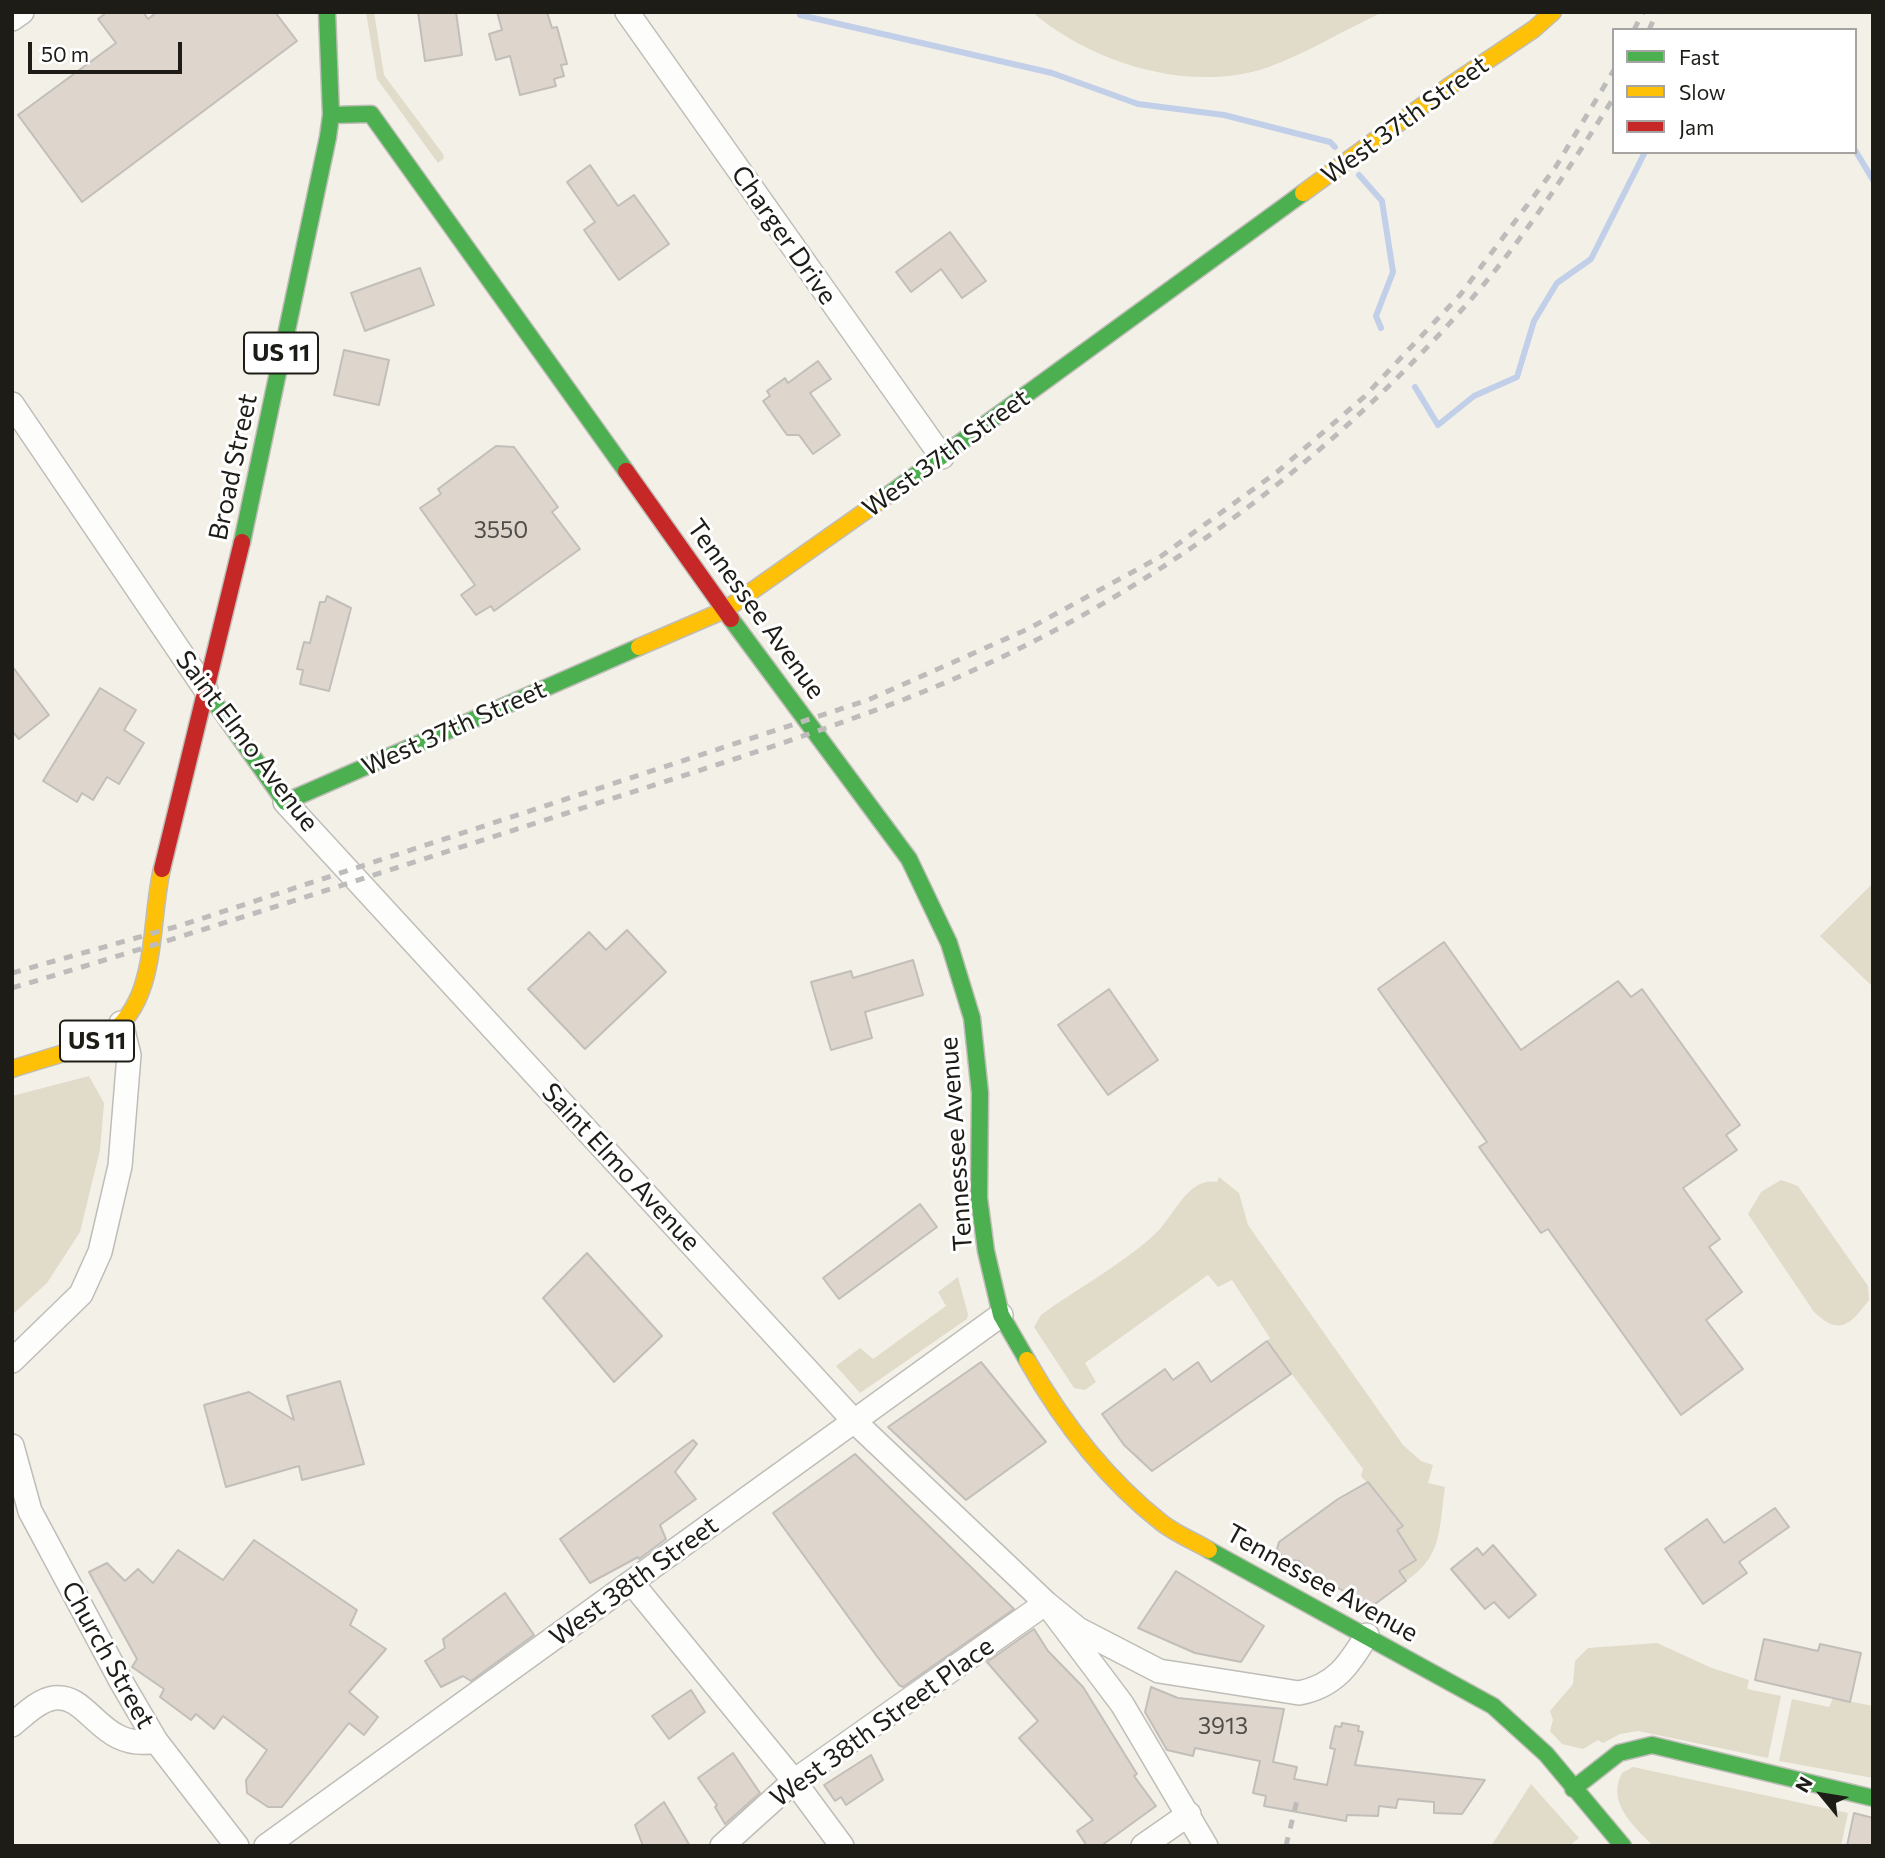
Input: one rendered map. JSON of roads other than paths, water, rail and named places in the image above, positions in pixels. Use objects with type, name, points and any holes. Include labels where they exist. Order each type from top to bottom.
[{"type":"main road","name":"Broad Street","points":[[121,1023],[140,999],[148,971],[154,902],[232,591],[331,116],[327,12]]},
{"type":"main road","name":"West 37th Street","points":[[285,802],[725,610],[942,457],[1448,87],[1534,29],[1553,12]]},
{"type":"main road","name":"Tennessee Avenue","points":[[331,116],[371,114],[725,610],[909,859],[949,943],[972,1018],[980,1093],[979,1198],[985,1251],[1001,1315],[1043,1389],[1097,1460],[1158,1519],[1469,1691],[1509,1718],[1551,1758],[1573,1789],[1623,1846]]},
{"type":"main road","name":"Saint Elmo Avenue","points":[[206,690],[285,802]]},
{"type":"main road","name":"US 11","points":[[12,1069],[97,1041],[121,1023]]},
{"type":"main road","points":[[1573,1789],[1619,1751],[1651,1745],[1873,1798]]},
{"type":"street","points":[[12,19],[22,12]]},
{"type":"street","name":"Charger Drive","points":[[627,12],[942,457]]},
{"type":"street","name":"Saint Elmo Avenue","points":[[12,404],[206,690]]},
{"type":"street","name":"Saint Elmo Avenue","points":[[285,802],[854,1420],[1046,1603],[1078,1629],[1159,1671],[1300,1693],[1333,1681],[1348,1667],[1367,1635]]},
{"type":"street","points":[[12,1361],[81,1294],[100,1252],[120,1166],[129,1055],[121,1023]]},
{"type":"street","name":"West 38th Street","points":[[266,1846],[1001,1315]]},
{"type":"street","name":"Church Street","points":[[12,1446],[30,1511],[156,1741],[237,1846]]},
{"type":"street","points":[[632,1583],[794,1781],[842,1846]]},
{"type":"street","points":[[1046,1603],[1122,1704],[1206,1846]]},
{"type":"street","name":"West 38th Street Place","points":[[722,1846],[794,1781],[1046,1603]]},
{"type":"street","points":[[12,1725],[38,1705],[54,1698],[71,1700],[119,1739],[136,1745],[156,1741]]},
{"type":"street","points":[[1143,1846],[1189,1814]]},
{"type":"waterway","points":[[800,15],[1052,73],[1138,104],[1224,115],[1330,142],[1335,147]]},
{"type":"waterway","points":[[1857,153],[1873,180]]},
{"type":"waterway","points":[[1415,387],[1438,425],[1474,396],[1517,377],[1534,321],[1557,283],[1591,259],[1644,154]]},
{"type":"waterway","points":[[1359,175],[1382,201],[1393,272],[1376,316],[1381,328]]},
{"type":"railway","points":[[1635,28],[1643,12]]},
{"type":"railway","points":[[1650,28],[1657,12]]},
{"type":"railway","points":[[12,973],[182,925],[868,700],[1028,629],[1160,557],[1277,472],[1364,397],[1460,295],[1555,168],[1612,73]]},
{"type":"railway","points":[[12,988],[820,730],[905,699],[985,665],[1062,626],[1137,583],[1209,536],[1278,484],[1344,428],[1407,368],[1487,281],[1562,178],[1612,100]]},
{"type":"railway","points":[[1286,1846],[1298,1796]]}]
